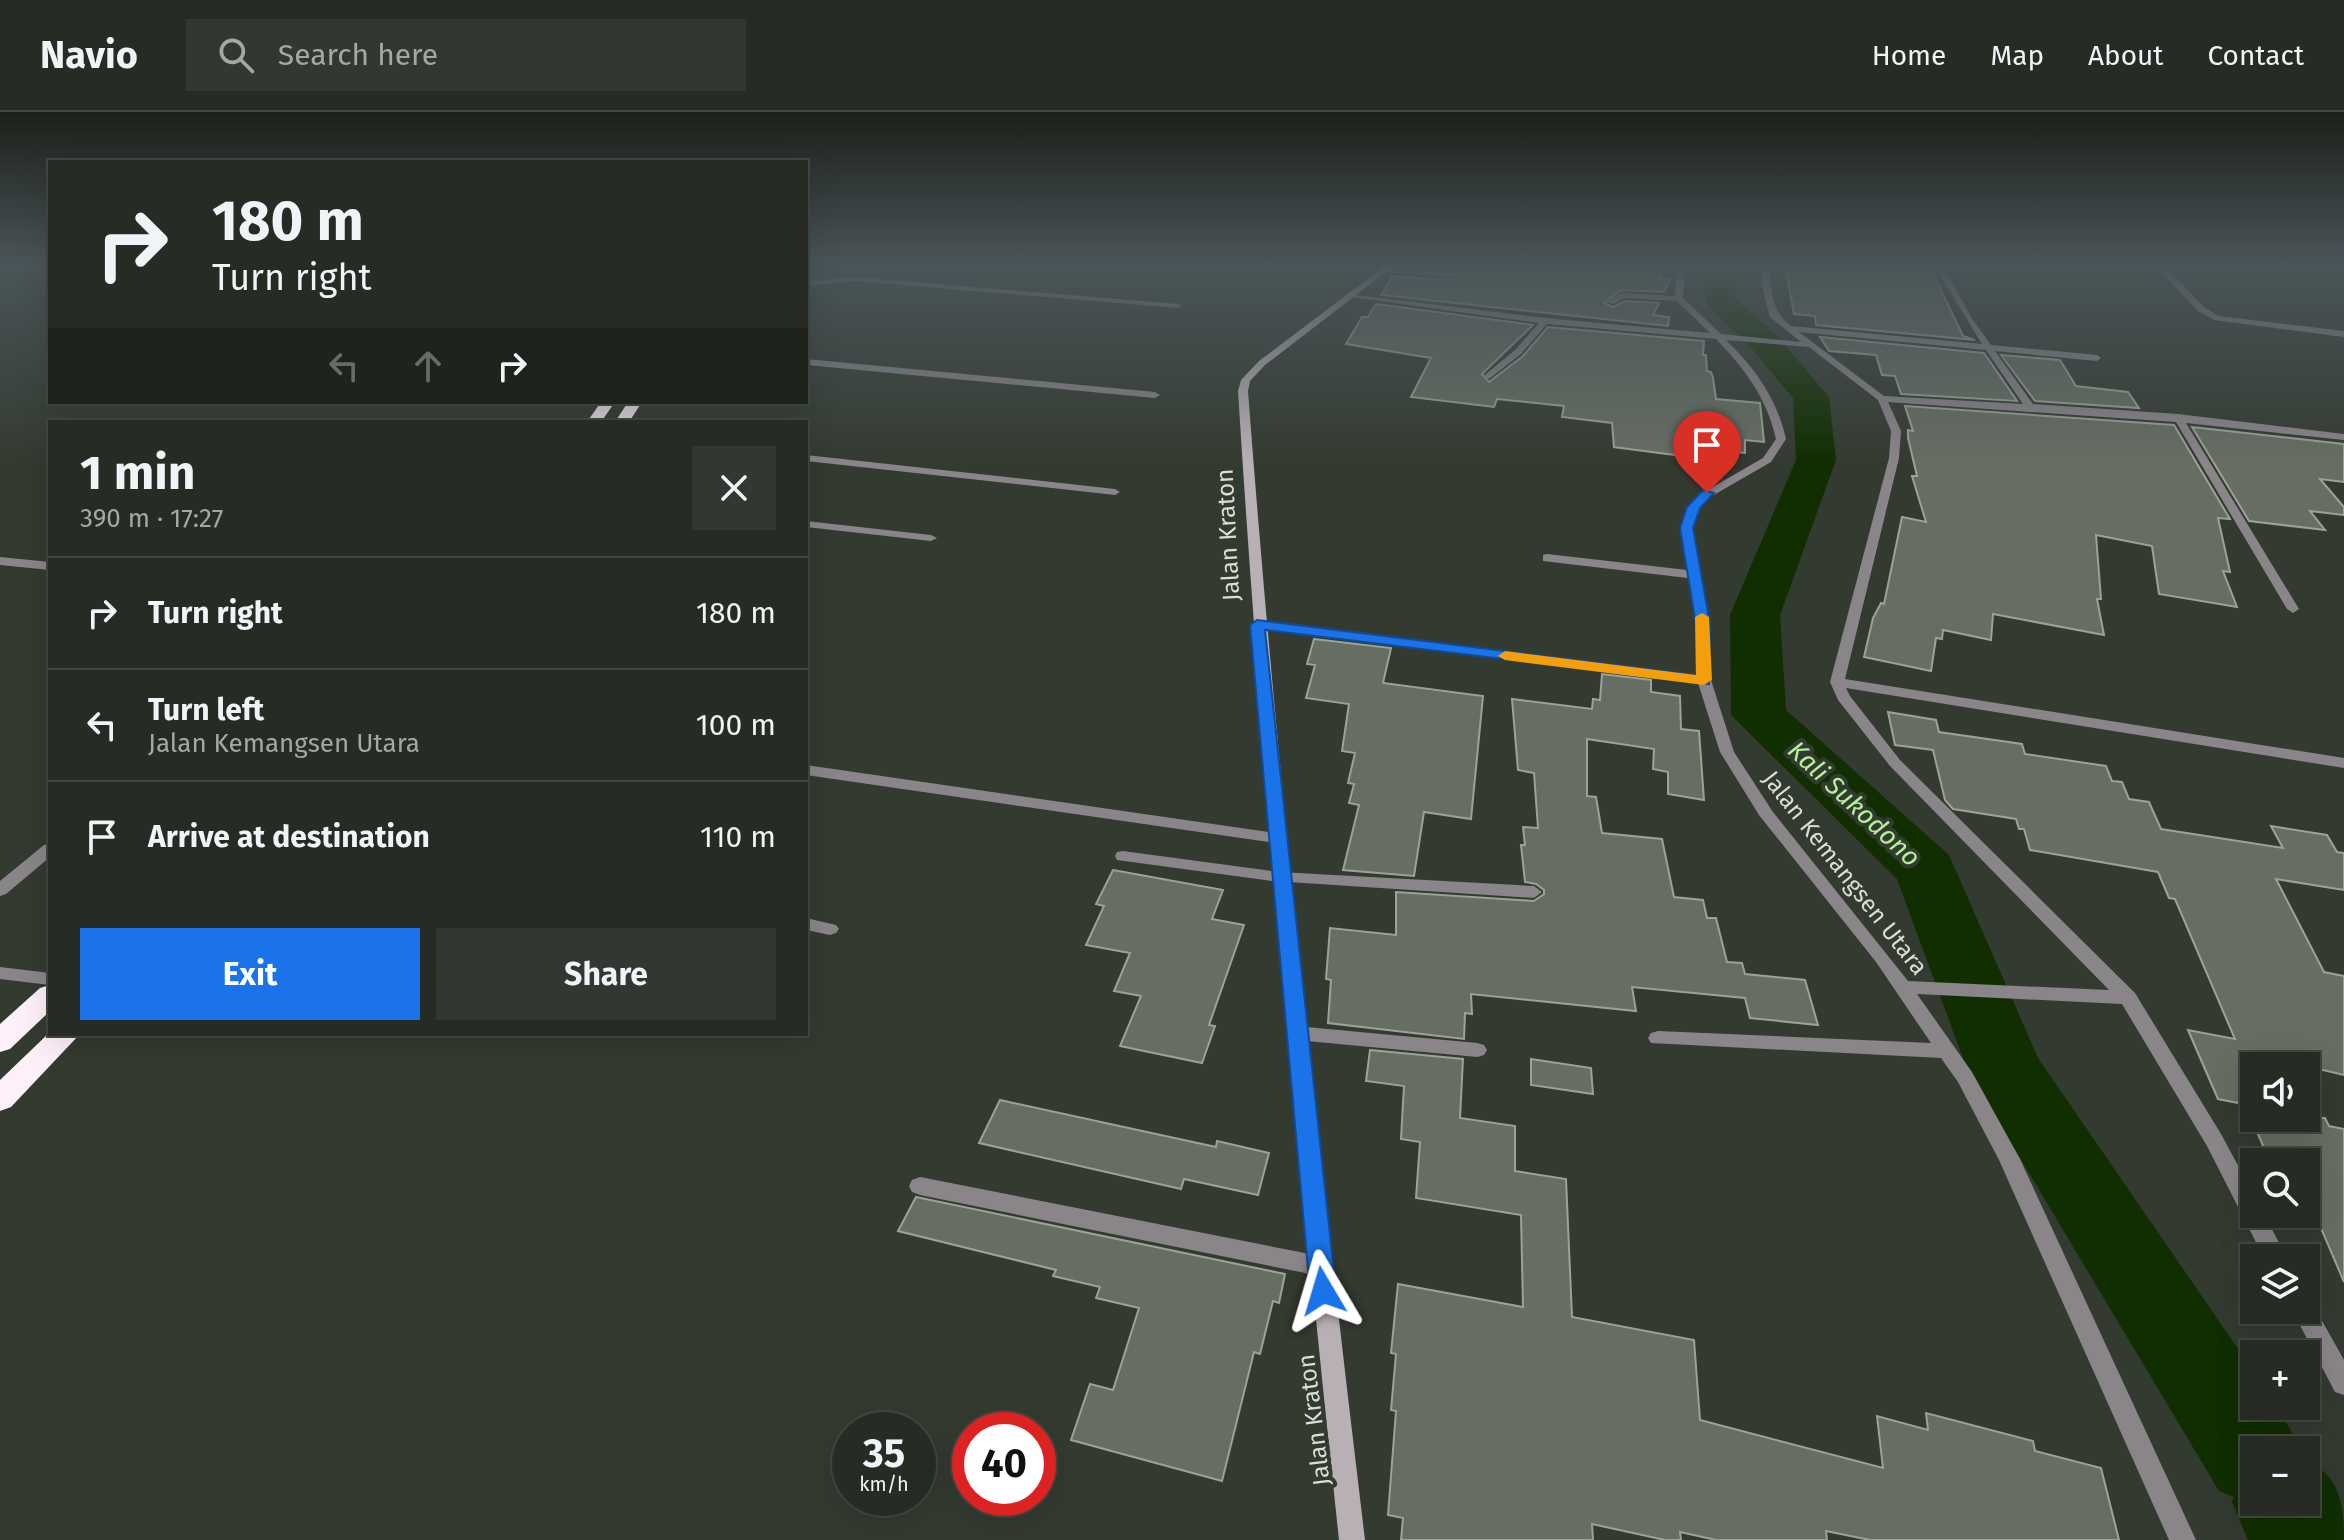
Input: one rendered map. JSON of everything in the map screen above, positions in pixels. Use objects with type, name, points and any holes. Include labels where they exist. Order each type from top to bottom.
[{"type":"highway","points":[[0,1041],[48,997]]},
{"type":"highway","points":[[0,1099],[64,1036]]},
{"type":"street","name":"Jalan Kraton","points":[[1302,332],[1262,363],[1244,386],[1257,625],[1279,877],[1352,1540]]},
{"type":"street","points":[[1489,376],[1518,352],[1536,332]]},
{"type":"street","points":[[1651,332],[1801,344]]},
{"type":"street","name":"Jalan Kemangsen Utara","points":[[1709,332],[1748,364],[1778,420],[1781,439],[1767,460],[1707,493],[1694,507],[1686,528],[1703,624],[1704,680],[1727,752],[1767,815],[1903,987],[1949,1051],[2009,1159],[2183,1540]]},
{"type":"street","points":[[1789,332],[1801,344],[1882,399],[1896,431],[1894,458],[1837,682],[1843,697],[1895,763],[2128,998],[2214,1140],[2269,1244]]},
{"type":"street","points":[[1831,332],[2097,358]]},
{"type":"street","points":[[1978,332],[2028,404]]},
{"type":"street","points":[[808,362],[1155,395]]},
{"type":"street","points":[[1882,399],[2028,404],[2178,417],[2344,437]]},
{"type":"street","points":[[2178,417],[2293,609]]},
{"type":"street","points":[[808,458],[1115,492]]},
{"type":"street","points":[[808,524],[931,538]]},
{"type":"street","points":[[1547,558],[1696,575]]},
{"type":"street","points":[[0,561],[48,566]]},
{"type":"street","points":[[1257,625],[1704,680]]},
{"type":"street","points":[[1837,682],[2344,763]]},
{"type":"street","points":[[808,770],[1276,838]]},
{"type":"street","points":[[0,890],[48,851]]},
{"type":"street","points":[[1123,856],[1279,877],[1534,892]]},
{"type":"street","points":[[808,924],[830,929]]},
{"type":"street","points":[[0,973],[48,979]]},
{"type":"street","points":[[1903,987],[2128,998]]},
{"type":"street","points":[[1296,1033],[1477,1050]]},
{"type":"street","points":[[1658,1038],[1949,1051]]},
{"type":"street","points":[[920,1186],[1320,1266]]},
{"type":"street","points":[[2312,1324],[2344,1384]]},
{"type":"building","points":[[1353,332],[1526,332],[1482,374],[1489,382],[1523,356],[1544,332],[1600,332],[1704,341],[1703,355],[1706,355],[1707,371],[1713,378],[1716,399],[1760,403],[1764,442],[1745,440],[1745,453],[1727,451],[1727,461],[1614,447],[1612,423],[1562,417],[1564,406],[1497,399],[1494,407],[1411,397],[1431,358],[1346,344]]},
{"type":"building","points":[[1886,332],[1961,332],[1963,336],[1975,340]]},
{"type":"building","points":[[1820,337],[1984,353],[2017,401],[1901,394],[1895,376],[1882,375],[1876,355],[1829,351]]},
{"type":"building","points":[[2001,355],[2060,360],[2076,386],[2128,392],[2139,408],[2035,401]]},
{"type":"building","points":[[1905,406],[2174,425],[2230,519],[2218,518],[2230,572],[2223,571],[2237,607],[2159,594],[2152,546],[2096,535],[2101,599],[2097,599],[2104,635],[1993,614],[1991,640],[1943,630],[1942,639],[1936,638],[1931,671],[1864,657],[1873,618],[1881,603],[1884,604],[1902,517],[1926,522],[1912,476],[1917,476],[1908,430],[1913,431]]},
{"type":"building","points":[[2192,427],[2344,444],[2344,482],[2320,479],[2344,507],[2344,515],[2310,511],[2325,530],[2249,521]]},
{"type":"building","points":[[1314,639],[1391,648],[1383,683],[1483,696],[1471,819],[1424,812],[1414,876],[1343,870],[1359,805],[1349,803],[1354,784],[1348,783],[1355,753],[1342,751],[1349,704],[1306,698],[1315,665],[1307,664]]},
{"type":"building","points":[[1602,674],[1651,680],[1651,692],[1680,696],[1681,729],[1699,731],[1704,800],[1668,794],[1668,772],[1653,769],[1654,749],[1587,739],[1587,796],[1596,797],[1602,833],[1662,839],[1674,897],[1703,900],[1707,918],[1716,918],[1727,962],[1742,963],[1745,974],[1805,980],[1818,1025],[1750,1018],[1745,998],[1632,987],[1636,1011],[1471,994],[1472,1014],[1465,1013],[1464,1039],[1328,1023],[1331,980],[1326,979],[1330,928],[1396,935],[1396,892],[1534,901],[1544,894],[1544,890],[1536,884],[1525,882],[1521,845],[1525,845],[1523,827],[1538,828],[1534,773],[1518,770],[1512,699],[1592,709],[1593,699],[1600,700]]},
{"type":"building","points":[[1888,712],[1936,720],[1939,732],[2022,744],[2025,754],[2106,766],[2112,781],[2122,782],[2129,799],[2149,802],[2161,829],[2283,848],[2271,826],[2327,835],[2337,852],[2344,853],[2344,890],[2276,879],[2324,972],[2344,976],[2344,1075],[2320,1069],[2320,1052],[2240,1052],[2240,1103],[2218,1099],[2188,1030],[2235,1039],[2175,899],[2169,898],[2158,872],[2030,850],[2024,829],[2019,829],[2016,819],[1953,809],[1945,800],[1933,750],[1895,745]]},
{"type":"building","points":[[1113,870],[1223,890],[1212,919],[1244,925],[1209,1025],[1215,1026],[1202,1063],[1120,1046],[1141,996],[1114,991],[1130,953],[1086,945],[1104,906],[1096,904]]},
{"type":"building","points":[[1370,1050],[1463,1059],[1460,1118],[1515,1126],[1515,1171],[1566,1179],[1572,1317],[1694,1340],[1700,1420],[1883,1468],[1877,1416],[1928,1430],[1926,1413],[2033,1441],[2035,1451],[2101,1468],[2119,1540],[1870,1540],[1826,1531],[1827,1540],[1716,1540],[1680,1532],[1681,1540],[1665,1540],[1592,1524],[1593,1540],[1401,1540],[1403,1518],[1388,1515],[1396,1411],[1391,1410],[1396,1354],[1391,1353],[1398,1284],[1523,1307],[1521,1215],[1416,1198],[1420,1142],[1401,1139],[1404,1086],[1366,1081]]},
{"type":"building","points":[[1531,1059],[1591,1068],[1593,1094],[1531,1085]]},
{"type":"building","points":[[1000,1100],[1216,1147],[1217,1141],[1269,1153],[1258,1195],[1184,1179],[1181,1189],[979,1143]]},
{"type":"building","points":[[2320,1118],[2325,1118],[2329,1126],[2344,1129],[2344,1282],[2320,1226],[2320,1148],[2264,1148],[2257,1132],[2320,1132]]},
{"type":"building","points":[[916,1197],[1285,1274],[1279,1303],[1273,1301],[1260,1354],[1254,1352],[1222,1481],[1071,1440],[1090,1384],[1113,1390],[1139,1308],[1096,1298],[1100,1287],[1053,1276],[1056,1270],[898,1231]]},
{"type":"waterway","name":"Kali Sukodono","points":[[1753,332],[1811,397],[1816,460],[1755,615],[1759,715],[1926,870],[2005,1069],[2241,1436]]},
{"type":"waterway","name":"Kali Sukodono","points":[[2293,1516],[2309,1540]]},
{"type":"slow traffic","points":[[1505,656],[1704,680],[1702,617]]},
{"type":"route","points":[[1323,1291],[1279,877],[1257,625],[1704,680],[1703,624],[1686,528],[1694,507],[1707,493]]}]
